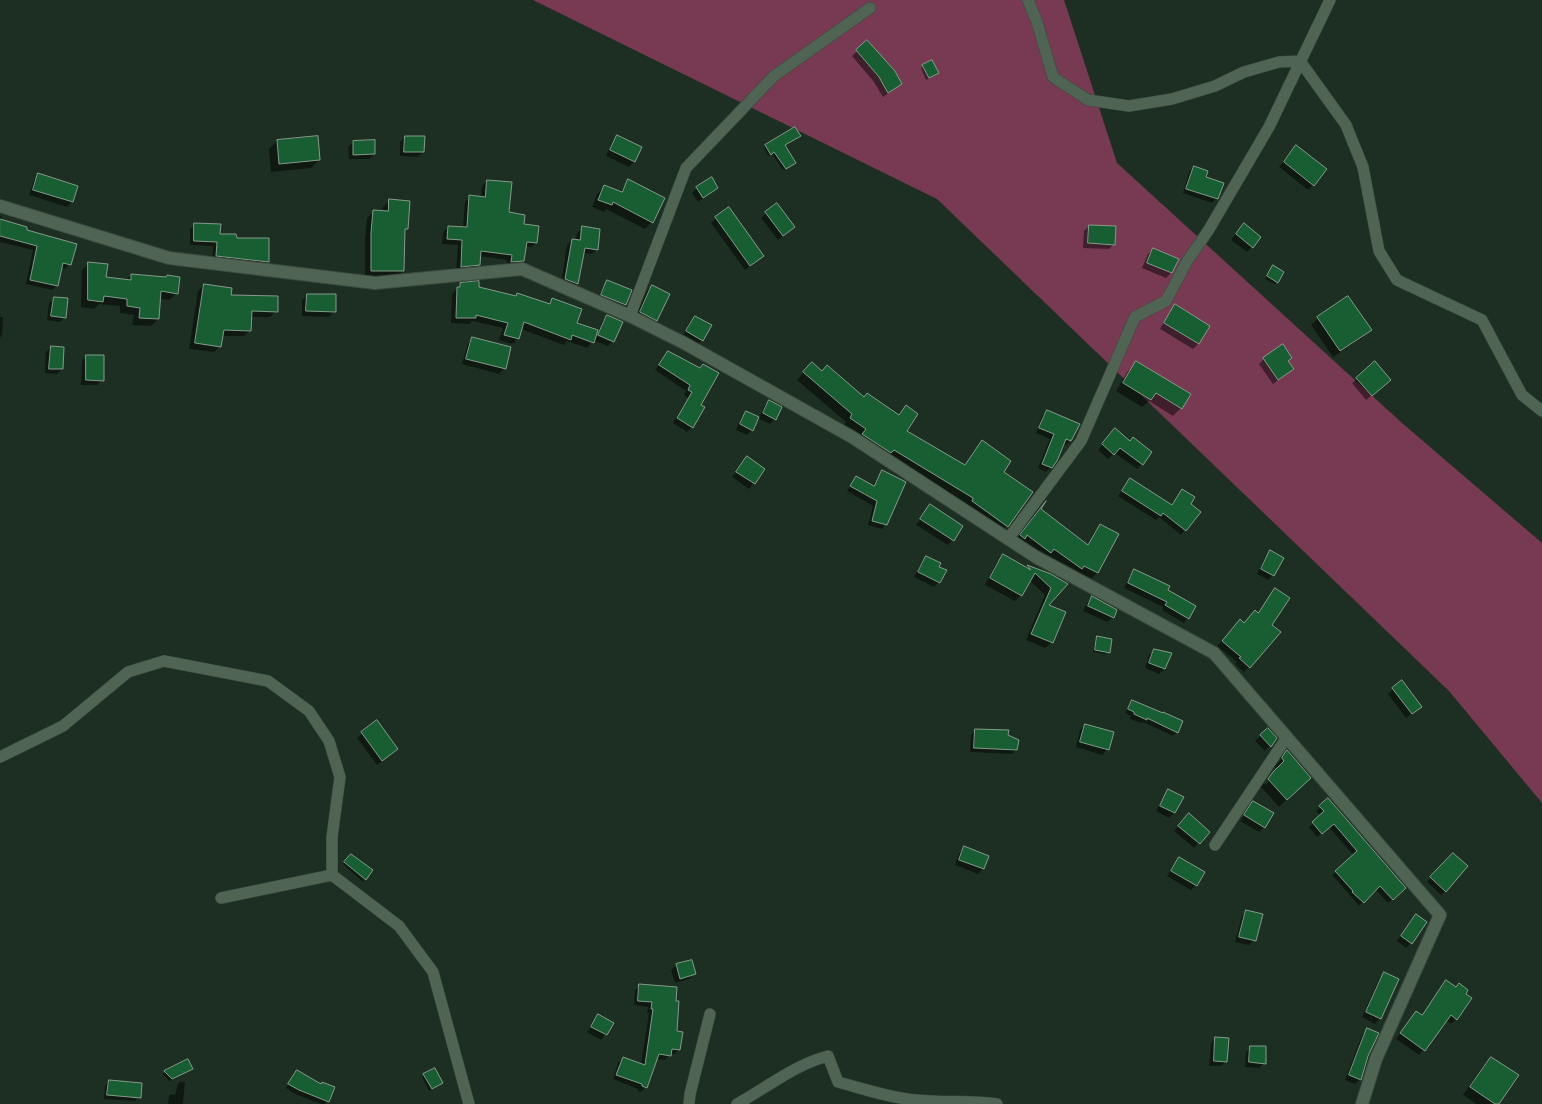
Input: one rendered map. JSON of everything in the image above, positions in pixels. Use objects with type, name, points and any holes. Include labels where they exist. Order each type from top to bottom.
[{"type":"street","points":[[1028,0],[1054,77],[1088,100],[1129,106],[1172,99],[1215,86],[1244,72],[1279,62],[1300,61]]},
{"type":"street","points":[[1008,539],[1081,441],[1136,317],[1166,301],[1186,263],[1208,230],[1269,127],[1330,0]]},
{"type":"street","points":[[630,316],[686,168],[774,76],[870,8]]},
{"type":"street","points":[[1300,61],[1346,125],[1363,167],[1379,251],[1398,280],[1482,320],[1522,395],[1542,411]]},
{"type":"street","points":[[0,206],[169,258],[375,283],[522,270],[630,316],[684,343],[852,436],[1036,557],[1214,653],[1440,915],[1376,1059],[1362,1104]]},
{"type":"street","points":[[1,758],[63,726],[128,672],[164,660],[268,681],[309,711],[329,741],[340,777],[332,837],[332,875]]},
{"type":"street","points":[[1215,845],[1287,736]]},
{"type":"street","points":[[221,898],[332,875],[399,926],[433,972],[469,1104]]},
{"type":"street","points":[[689,1104],[710,1014]]},
{"type":"street","points":[[737,1104],[774,1080],[805,1064],[828,1056],[838,1082],[882,1094],[915,1100],[997,1104]]},
{"type":"shaded area","points":[[533,0],[1064,0],[1117,163],[1402,423],[1542,543],[1542,803],[1449,691],[937,199]]},
{"type":"building","points":[[867,40],[895,71],[902,84],[888,93],[879,77],[856,50]]},
{"type":"building","points":[[932,60],[939,73],[929,78],[922,65]]},
{"type":"building","points":[[795,127],[801,136],[785,145],[796,163],[786,169],[774,152],[771,155],[765,145]]},
{"type":"building","points":[[617,135],[642,147],[635,162],[610,150]]},
{"type":"building","points":[[318,136],[320,160],[279,164],[277,140]]},
{"type":"building","points":[[405,136],[425,136],[424,152],[404,152]]},
{"type":"building","points":[[375,140],[375,154],[353,155],[353,141]]},
{"type":"building","points":[[1296,145],[1327,169],[1314,186],[1284,162]]},
{"type":"building","points":[[1194,166],[1208,171],[1206,177],[1224,183],[1218,199],[1186,189]]},
{"type":"building","points":[[38,173],[78,186],[73,202],[33,190]]},
{"type":"building","points":[[712,177],[718,188],[703,198],[696,187]]},
{"type":"building","points":[[628,179],[665,198],[653,223],[613,202],[612,205],[598,200],[604,185],[622,192]]},
{"type":"building","points":[[487,180],[512,182],[509,212],[525,215],[524,224],[539,226],[537,243],[527,242],[524,261],[511,262],[512,255],[481,251],[480,265],[461,267],[462,240],[447,239],[448,226],[467,227],[469,195],[485,197]]},
{"type":"building","points":[[389,199],[410,201],[408,229],[405,229],[404,271],[371,271],[373,210],[388,211]]},
{"type":"building","points":[[777,203],[795,227],[783,236],[765,212]]},
{"type":"building","points":[[729,207],[764,256],[750,266],[715,217]]},
{"type":"building","points":[[0,219],[27,227],[27,230],[77,244],[71,265],[63,263],[58,286],[30,280],[37,246],[0,236]]},
{"type":"building","points":[[194,223],[221,224],[220,234],[236,234],[237,238],[269,238],[269,262],[216,256],[217,242],[194,241]]},
{"type":"building","points":[[1244,223],[1261,237],[1253,248],[1236,234]]},
{"type":"building","points":[[1089,225],[1116,226],[1115,245],[1088,243]]},
{"type":"building","points":[[582,226],[600,229],[598,250],[585,248],[578,284],[565,279],[572,239],[580,240]]},
{"type":"building","points":[[1153,248],[1179,259],[1172,273],[1147,263]]},
{"type":"building","points":[[88,262],[108,264],[106,277],[131,280],[131,274],[180,277],[178,294],[161,291],[159,319],[139,318],[140,308],[127,306],[127,299],[104,296],[103,302],[88,300]]},
{"type":"building","points":[[1273,265],[1284,272],[1278,283],[1267,276]]},
{"type":"building","points":[[607,280],[632,290],[626,305],[601,295]]},
{"type":"building","points":[[479,281],[479,287],[516,296],[517,293],[550,304],[552,298],[582,309],[577,323],[598,330],[594,343],[572,335],[571,340],[524,322],[519,339],[504,335],[508,323],[476,315],[476,318],[456,318],[457,287],[460,287],[460,283]]},
{"type":"building","points":[[204,284],[232,288],[231,295],[278,296],[278,312],[252,311],[251,331],[224,330],[221,347],[195,343]]},
{"type":"building","points":[[652,285],[670,294],[657,321],[640,312]]},
{"type":"building","points":[[307,294],[336,294],[336,312],[306,311]]},
{"type":"building","points":[[1348,296],[1372,330],[1340,351],[1317,317]]},
{"type":"building","points":[[54,297],[68,298],[66,318],[51,316]]},
{"type":"building","points":[[1175,304],[1210,326],[1199,344],[1164,323]]},
{"type":"building","points":[[607,315],[623,322],[614,342],[598,335]]},
{"type":"building","points":[[695,316],[712,325],[703,341],[686,331]]},
{"type":"building","points":[[472,337],[511,347],[506,369],[466,359]]},
{"type":"building","points":[[1283,344],[1292,358],[1288,361],[1294,369],[1278,380],[1263,358]]},
{"type":"building","points":[[51,346],[64,347],[63,369],[49,369]]},
{"type":"building","points":[[668,351],[700,368],[703,364],[719,373],[701,405],[705,407],[693,428],[677,418],[692,392],[688,390],[690,385],[659,365]]},
{"type":"building","points":[[86,355],[104,355],[104,381],[86,380]]},
{"type":"building","points":[[1136,361],[1191,394],[1182,409],[1156,393],[1151,400],[1123,383]]},
{"type":"building","points":[[1375,361],[1391,380],[1372,396],[1356,378]]},
{"type":"building","points":[[812,362],[822,371],[827,365],[864,397],[867,393],[899,415],[906,405],[918,414],[907,431],[965,465],[982,440],[1011,461],[1004,472],[1033,492],[1008,527],[972,501],[973,498],[894,450],[891,453],[862,434],[866,429],[850,418],[852,414],[803,372]]},
{"type":"building","points":[[769,400],[782,407],[776,420],[763,413]]},
{"type":"building","points":[[1047,410],[1080,424],[1071,441],[1066,439],[1052,468],[1042,464],[1054,434],[1039,428]]},
{"type":"building","points":[[746,411],[759,417],[753,431],[740,424]]},
{"type":"building","points":[[1115,428],[1130,441],[1133,437],[1152,452],[1143,465],[1120,448],[1114,455],[1102,444]]},
{"type":"building","points":[[747,456],[765,469],[755,484],[736,472]]},
{"type":"building","points":[[882,470],[906,482],[887,525],[872,521],[877,501],[850,486],[856,476],[874,486]]},
{"type":"building","points":[[1130,478],[1172,505],[1182,489],[1195,497],[1191,504],[1201,512],[1186,531],[1163,513],[1161,516],[1122,491]]},
{"type":"building","points":[[1046,501],[1041,509],[1088,545],[1100,524],[1119,534],[1098,573],[1084,566],[1082,569],[1054,549],[1051,553],[1027,535],[1025,539],[1020,535]]},
{"type":"building","points":[[930,504],[963,526],[954,541],[920,519]]},
{"type":"building","points":[[1270,550],[1284,558],[1274,576],[1261,569]]},
{"type":"building","points":[[1003,554],[1031,570],[1027,565],[1051,574],[1068,584],[1049,605],[1066,612],[1053,643],[1031,634],[1051,588],[1035,573],[1022,596],[990,578]]},
{"type":"building","points":[[926,556],[941,563],[939,567],[947,570],[940,583],[918,572]]},
{"type":"building","points":[[1134,569],[1170,586],[1168,590],[1196,606],[1189,619],[1165,605],[1167,602],[1128,583]]},
{"type":"building","points":[[1275,588],[1290,598],[1272,625],[1281,632],[1250,668],[1239,658],[1241,657],[1222,641],[1240,619],[1244,623],[1255,610],[1258,613]]},
{"type":"building","points":[[1092,596],[1117,610],[1114,618],[1088,606]]},
{"type":"building","points":[[1097,636],[1112,639],[1110,653],[1095,650]]},
{"type":"building","points":[[1154,649],[1172,653],[1165,669],[1149,663]]},
{"type":"building","points":[[1402,680],[1422,707],[1412,714],[1392,688]]},
{"type":"building","points":[[1132,700],[1183,721],[1178,733],[1134,714],[1134,712],[1128,709]]},
{"type":"building","points":[[377,720],[398,749],[382,761],[361,732]]},
{"type":"building","points":[[1085,724],[1114,732],[1109,750],[1080,742]]},
{"type":"building","points":[[1268,728],[1277,738],[1271,747],[1260,735]]},
{"type":"building","points":[[975,729],[1009,730],[1008,735],[1019,740],[1017,750],[974,748]]},
{"type":"building","points":[[1287,750],[1311,778],[1287,800],[1268,779],[1284,761],[1282,758]]},
{"type":"building","points":[[1168,789],[1184,797],[1175,813],[1160,806]]},
{"type":"building","points":[[1328,798],[1406,888],[1393,900],[1380,886],[1364,903],[1352,892],[1335,871],[1357,851],[1334,824],[1322,834],[1312,822],[1324,811],[1319,806]]},
{"type":"building","points":[[1253,801],[1274,813],[1265,828],[1244,815]]},
{"type":"building","points":[[1189,813],[1210,832],[1200,844],[1178,826]]},
{"type":"building","points":[[964,846],[989,856],[984,869],[959,860]]},
{"type":"building","points":[[1453,853],[1468,866],[1446,892],[1430,877]]},
{"type":"building","points":[[351,854],[373,870],[366,880],[344,862]]},
{"type":"building","points":[[1179,857],[1205,872],[1197,886],[1171,871]]},
{"type":"building","points":[[1246,910],[1263,914],[1256,941],[1239,937]]},
{"type":"building","points":[[1416,914],[1427,922],[1412,944],[1401,936]]},
{"type":"building","points":[[692,960],[696,974],[680,979],[676,964]]},
{"type":"building","points":[[1384,972],[1399,979],[1381,1019],[1366,1012]]},
{"type":"building","points":[[1446,980],[1456,987],[1459,983],[1468,990],[1466,994],[1472,998],[1457,1020],[1451,1015],[1425,1051],[1400,1033],[1416,1011],[1422,1015]]},
{"type":"building","points":[[639,984],[677,987],[676,1001],[679,1001],[677,1031],[683,1032],[680,1050],[672,1049],[671,1056],[659,1054],[647,1088],[642,1086],[642,1084],[616,1075],[623,1057],[645,1065],[653,1009],[651,1009],[652,1002],[638,1001]]},
{"type":"building","points":[[598,1014],[614,1023],[607,1035],[591,1027]]},
{"type":"building","points":[[1367,1028],[1379,1033],[1368,1056],[1361,1080],[1349,1075]]},
{"type":"building","points":[[1215,1037],[1229,1038],[1227,1062],[1214,1061]]},
{"type":"building","points":[[1250,1046],[1266,1046],[1266,1064],[1249,1062]]},
{"type":"building","points":[[1491,1057],[1519,1075],[1499,1104],[1495,1104],[1470,1087]]},
{"type":"building","points":[[188,1059],[193,1069],[172,1079],[164,1071]]},
{"type":"building","points":[[435,1068],[443,1083],[432,1089],[423,1074]]},
{"type":"building","points":[[297,1070],[321,1084],[322,1082],[335,1087],[329,1102],[288,1084]]},
{"type":"building","points":[[109,1080],[142,1083],[141,1098],[107,1095]]}]
